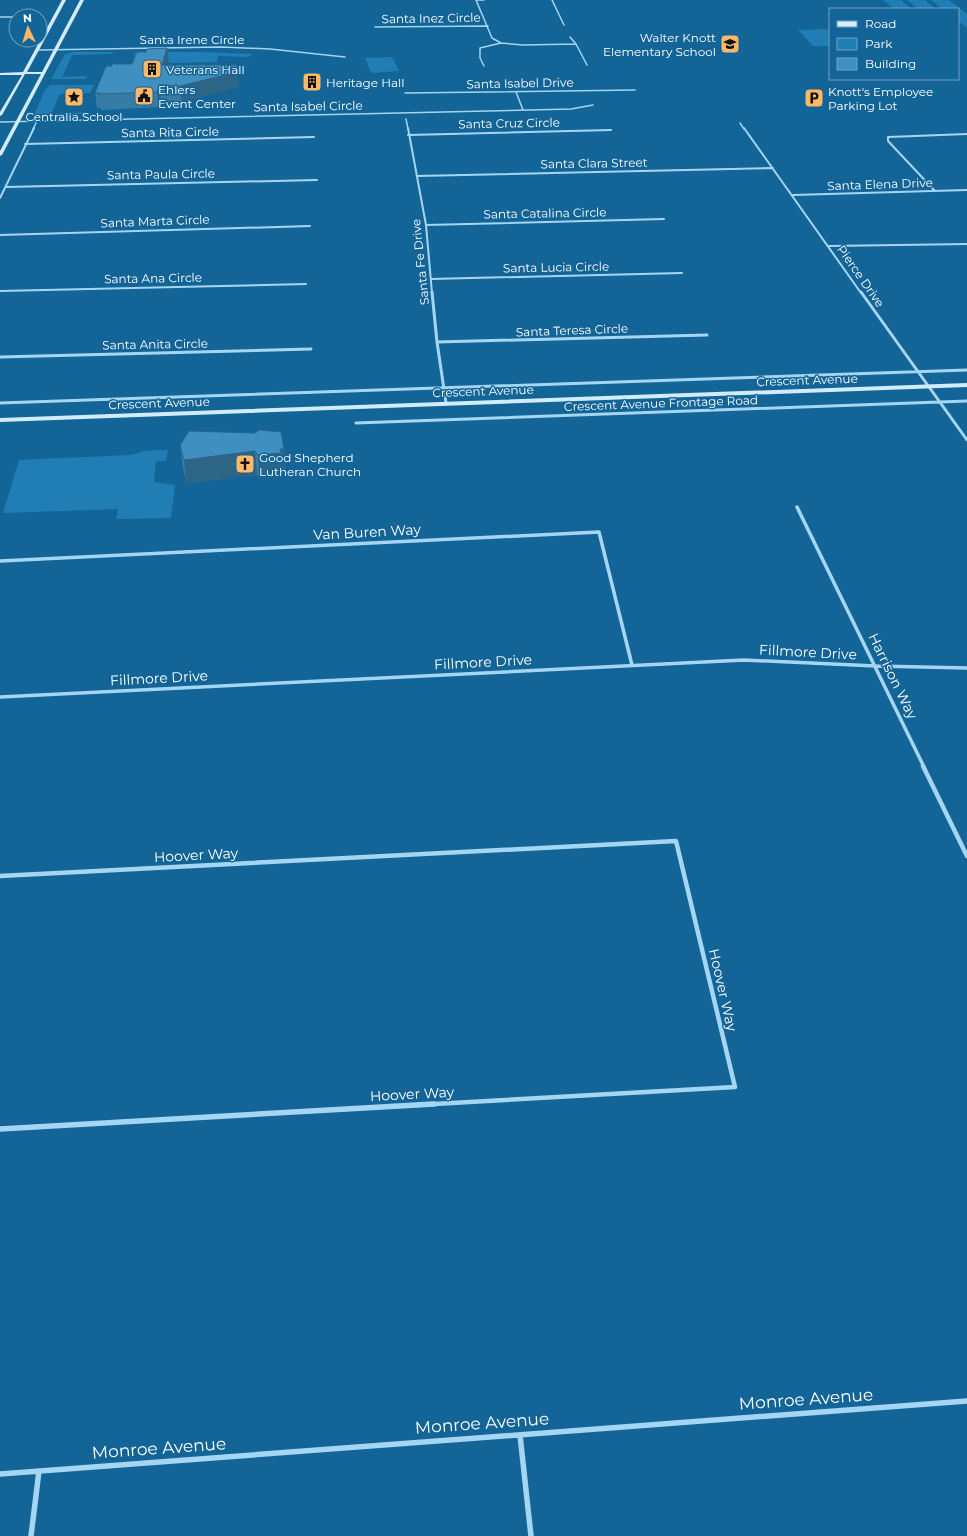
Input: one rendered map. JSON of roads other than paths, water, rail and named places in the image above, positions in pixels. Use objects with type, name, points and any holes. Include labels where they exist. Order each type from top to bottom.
[{"type":"main road","points":[[0,115],[38,50],[64,0]]},
{"type":"main road","points":[[0,155],[82,0]]},
{"type":"main road","points":[[0,74],[43,73]]},
{"type":"main road","name":"Crescent Avenue","points":[[0,420],[446,403],[967,386]]},
{"type":"street","points":[[484,0],[476,0],[492,38],[501,43]]},
{"type":"street","points":[[552,0],[564,25]]},
{"type":"street","name":"Santa Inez Circle","points":[[375,28],[488,26]]},
{"type":"street","points":[[570,37],[576,44],[587,65]]},
{"type":"street","points":[[484,66],[480,58],[480,48],[501,43],[524,45],[576,44]]},
{"type":"street","name":"Santa Irene Circle","points":[[38,50],[221,47],[262,49],[345,57]]},
{"type":"street","name":"Santa Isabel Drive","points":[[405,93],[635,90]]},
{"type":"street","points":[[516,92],[523,110]]},
{"type":"street","name":"Santa Isabel Circle","points":[[0,122],[571,109],[593,106]]},
{"type":"street","name":"Santa Fe Drive","points":[[406,119],[426,225],[437,342],[446,403]]},
{"type":"street","points":[[0,198],[37,121]]},
{"type":"street","name":"Pierce Drive","points":[[740,123],[967,440]]},
{"type":"street","name":"Santa Cruz Circle","points":[[408,135],[611,130]]},
{"type":"street","points":[[935,191],[888,141],[888,137],[967,134]]},
{"type":"street","name":"Santa Rita Circle","points":[[25,144],[314,137]]},
{"type":"street","name":"Santa Clara Street","points":[[417,176],[773,168]]},
{"type":"street","name":"Santa Paula Circle","points":[[6,187],[316,180]]},
{"type":"street","name":"Santa Elena Drive","points":[[793,195],[967,190]]},
{"type":"street","name":"Santa Catalina Circle","points":[[426,225],[664,219]]},
{"type":"street","name":"Santa Marta Circle","points":[[0,235],[310,226]]},
{"type":"street","points":[[829,246],[967,244]]},
{"type":"street","name":"Santa Lucia Circle","points":[[431,279],[682,273]]},
{"type":"street","name":"Santa Ana Circle","points":[[0,291],[306,284]]},
{"type":"street","name":"Santa Teresa Circle","points":[[437,342],[707,335]]},
{"type":"street","name":"Santa Anita Circle","points":[[0,357],[311,349]]},
{"type":"street","name":"Crescent Avenue","points":[[0,403],[967,370]]},
{"type":"street","name":"Crescent Avenue Frontage Road","points":[[356,423],[967,401]]},
{"type":"street","name":"Harrison Way","points":[[797,507],[876,666],[967,856]]},
{"type":"street","name":"Van Buren Way","points":[[0,561],[599,532],[632,665]]},
{"type":"street","name":"Fillmore Drive","points":[[0,697],[744,660],[876,666],[967,668]]},
{"type":"street","name":"Hoover Way","points":[[0,876],[676,841],[735,1087],[0,1129]]},
{"type":"street","name":"Monroe Avenue","points":[[0,1474],[967,1401]]},
{"type":"street","points":[[520,1435],[531,1536]]},
{"type":"street","points":[[31,1536],[39,1471]]},
{"type":"place","name":"Walter Knott Elementary School","points":[[730,44]]},
{"type":"place","name":"Veterans Hall","points":[[152,69]]},
{"type":"place","name":"Heritage Hall","points":[[312,82]]},
{"type":"place","name":"Ehlers Event Center","points":[[144,96]]},
{"type":"place","name":"Centralia School","points":[[74,97]]},
{"type":"place","name":"Knott's Employee Parking Lot","points":[[814,98]]},
{"type":"place","name":"Good Shepherd Lutheran Church","points":[[245,464]]}]
